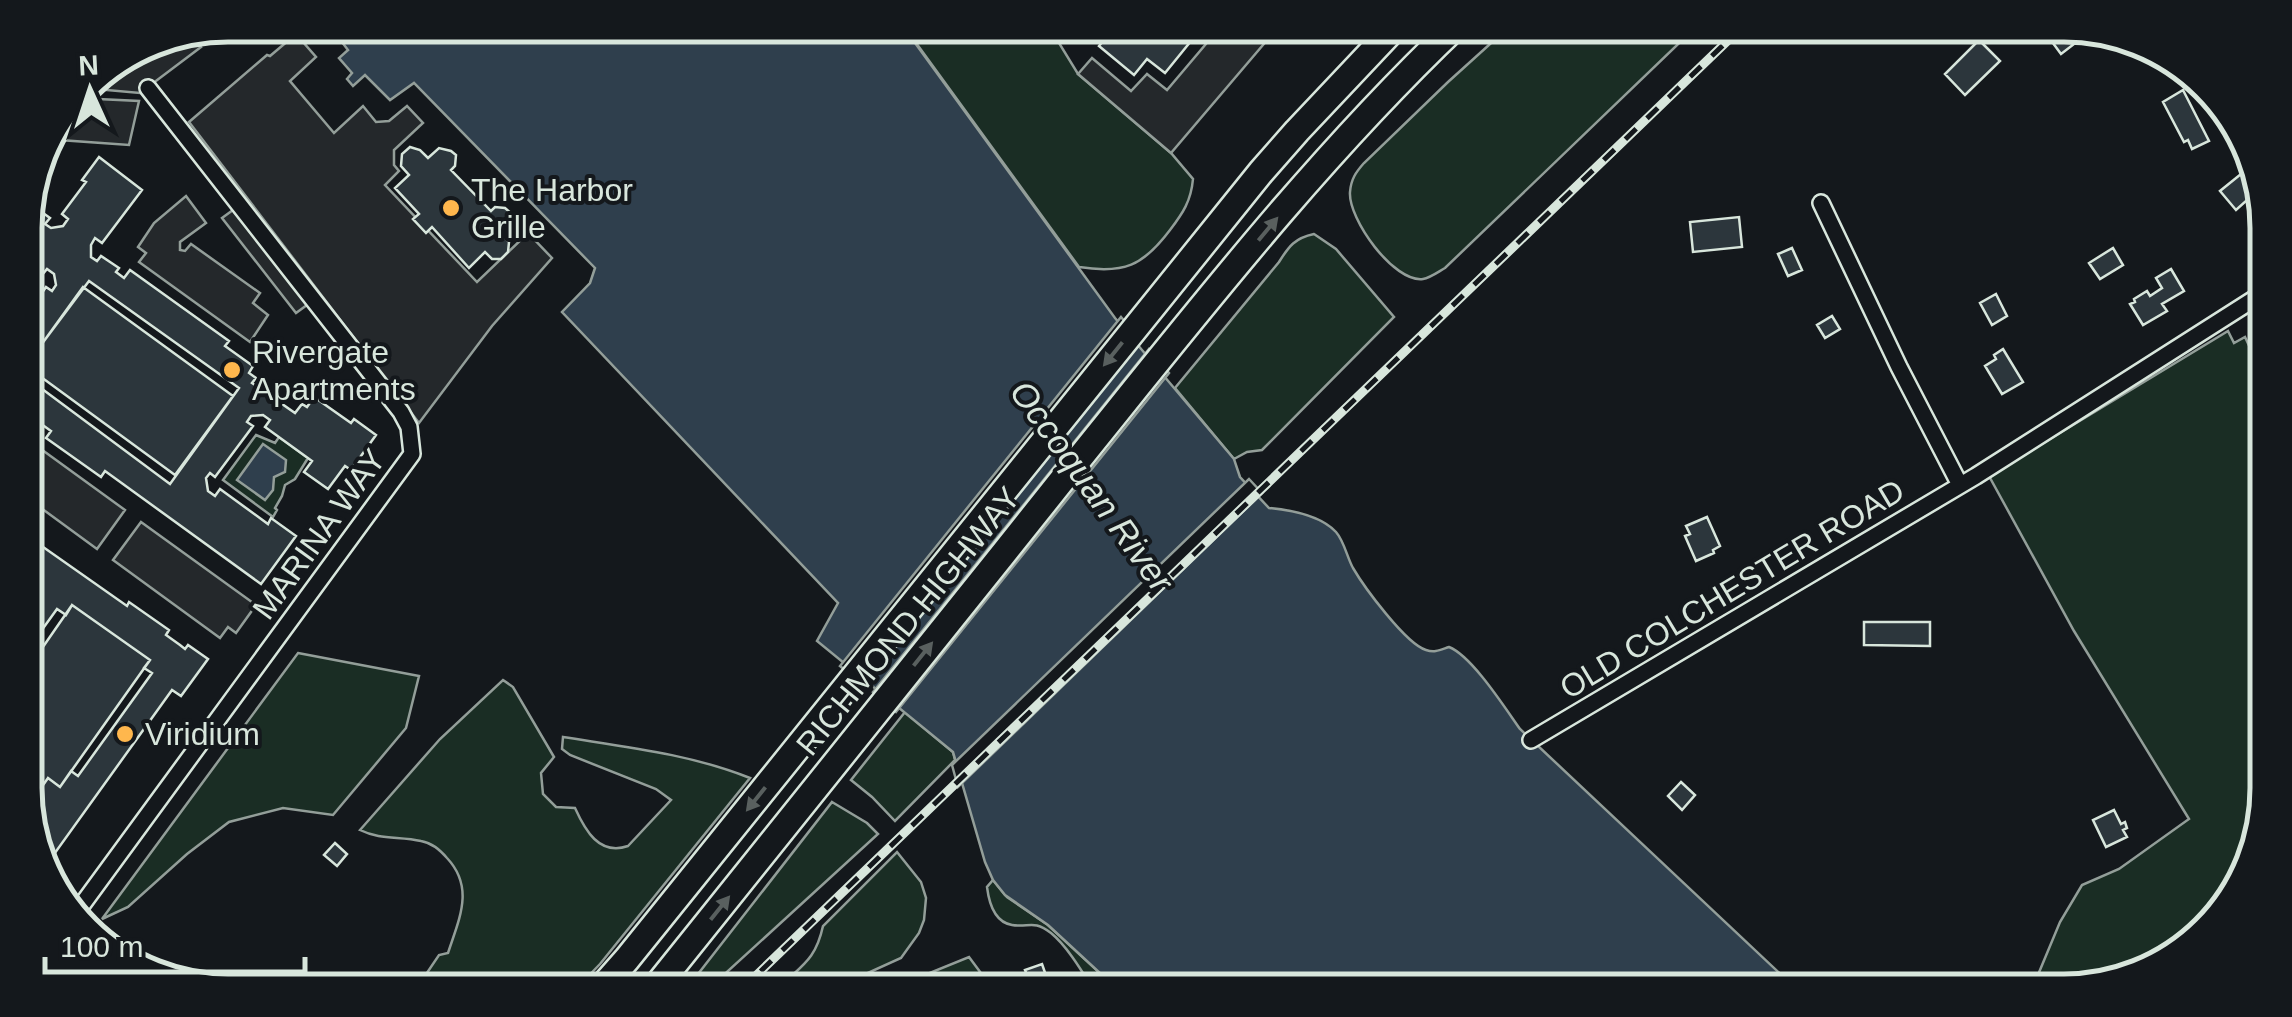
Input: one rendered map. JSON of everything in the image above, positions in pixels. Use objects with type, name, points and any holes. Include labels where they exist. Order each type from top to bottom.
[{"type":"main road","name":"RICHMOND HIGHWAY","points":[[614,974],[1174,278],[1297,131],[1382,42]]},
{"type":"main road","name":"RICHMOND HIGHWAY","points":[[666,974],[1204,303],[1348,137],[1439,42]]},
{"type":"street","name":"MARINA WAY","points":[[83,904],[412,454],[409,428],[400,412],[148,88]]},
{"type":"street","points":[[1821,203],[1960,485]]},
{"type":"street","name":"OLD COLCHESTER ROAD","points":[[1531,740],[1960,485],[2250,302]]},
{"type":"green space","points":[[915,42],[1060,42],[1078,74],[1171,153],[1193,179],[1186,206],[1151,252],[1120,268],[1079,267]]},
{"type":"green space","points":[[1492,42],[1680,42],[1445,268],[1423,279],[1411,278],[1375,247],[1356,218],[1350,192],[1364,163]]},
{"type":"green space","points":[[1314,234],[1336,249],[1394,317],[1262,450],[1234,459],[1175,388],[1289,247]]},
{"type":"green space","points":[[2228,331],[2234,343],[2245,337],[2250,348],[2250,788],[2246,824],[2240,848],[2218,892],[2186,928],[2146,955],[2099,971],[2038,974],[2060,922],[2082,885],[2119,869],[2189,819],[2074,631],[1989,476]]},
{"type":"green space","points":[[256,435],[275,443],[279,437],[308,458],[295,479],[285,485],[273,517],[223,480]]},
{"type":"green space","points":[[298,653],[419,676],[406,728],[333,815],[283,808],[229,822],[128,907],[102,919]]},
{"type":"green space","points":[[503,680],[513,687],[554,757],[541,773],[543,794],[556,807],[575,808],[594,839],[609,847],[628,846],[671,800],[656,789],[570,755],[562,749],[563,737],[681,757],[750,778],[590,974],[426,974],[439,955],[448,953],[456,928],[463,892],[456,869],[438,849],[425,842],[360,830],[440,739]]},
{"type":"green space","points":[[905,712],[953,752],[955,760],[895,821],[851,780]]},
{"type":"green space","points":[[832,802],[878,834],[725,974],[698,974]]},
{"type":"green space","points":[[897,852],[921,882],[926,898],[919,933],[901,958],[866,974],[794,974],[816,948],[823,926]]},
{"type":"green space","points":[[993,880],[1007,897],[1048,925],[1101,974],[1083,974],[1045,929],[1001,920],[987,887]]},
{"type":"green space","points":[[969,957],[982,974],[927,974]]},
{"type":"shaded area","points":[[287,42],[303,42],[316,57],[290,81],[334,133],[363,106],[376,122],[389,121],[407,106],[423,123],[394,150],[394,165],[399,171],[385,185],[477,282],[528,233],[552,258],[492,326],[419,423],[189,122]]},
{"type":"shaded area","points":[[1208,42],[1266,42],[1171,153],[1078,74],[1092,58],[1131,91],[1147,74],[1167,90]]},
{"type":"shaded area","points":[[201,47],[140,93],[105,90],[136,67],[169,52]]},
{"type":"shaded area","points":[[95,99],[139,101],[129,145],[65,140]]},
{"type":"shaded area","points":[[186,196],[206,223],[180,242],[180,250],[185,251],[191,244],[260,293],[253,303],[268,315],[250,342],[139,262],[146,253],[138,247],[154,223]]},
{"type":"shaded area","points":[[233,210],[307,305],[296,313],[222,218]]},
{"type":"shaded area","points":[[43,450],[125,510],[97,549],[42,509]]},
{"type":"shaded area","points":[[141,522],[256,605],[236,633],[228,627],[220,638],[113,560]]},
{"type":"water","name":"Occoquan River","points":[[342,42],[914,42],[1115,318],[1234,459],[1240,477],[1269,508],[1295,512],[1330,526],[1358,577],[1408,637],[1429,651],[1449,647],[1468,661],[1520,729],[1780,974],[1101,974],[1048,925],[1005,895],[993,880],[953,752],[817,641],[838,603],[562,312],[590,283],[595,268],[414,83],[390,100],[365,75],[353,86],[347,79],[352,73],[339,58],[348,50]]},
{"type":"water","points":[[263,444],[286,460],[285,472],[274,477],[273,490],[265,500],[237,480]]},
{"type":"pier","points":[[1121,317],[1141,341],[864,686],[840,666]]},
{"type":"pier","points":[[1149,349],[1169,373],[896,712],[873,692]]},
{"type":"pier","points":[[1249,479],[1262,493],[958,787],[952,765]]},
{"type":"building","points":[[1102,42],[1190,42],[1165,73],[1147,59],[1134,75],[1099,46]]},
{"type":"building","points":[[1977,42],[2000,61],[1965,95],[1945,74]]},
{"type":"building","points":[[2052,42],[2075,43],[2061,54]]},
{"type":"building","points":[[2183,90],[2209,141],[2192,149],[2188,140],[2184,142],[2163,102]]},
{"type":"building","name":"The Harbor Grille","points":[[410,147],[428,158],[439,148],[451,151],[456,155],[451,170],[491,211],[495,207],[505,208],[512,214],[512,224],[501,234],[509,242],[508,252],[501,259],[492,259],[485,252],[469,268],[432,227],[426,233],[413,219],[419,214],[395,188],[409,175],[401,166],[402,154]]},
{"type":"building","name":"Rivergate Apartments","points":[[99,157],[142,190],[102,243],[95,238],[91,257],[97,261],[101,256],[119,268],[116,272],[124,278],[130,270],[229,341],[225,346],[253,366],[249,373],[256,378],[252,383],[295,413],[302,404],[307,407],[314,397],[376,435],[351,470],[345,466],[328,489],[304,472],[312,461],[265,427],[270,420],[263,415],[251,416],[247,422],[253,426],[215,477],[210,473],[206,478],[208,491],[215,496],[220,489],[268,524],[271,518],[296,536],[261,584],[105,471],[101,477],[46,438],[51,431],[43,425],[43,389],[170,484],[239,388],[89,281],[43,343],[43,292],[46,287],[52,291],[56,285],[54,274],[47,269],[43,274],[43,213],[50,218],[45,224],[51,228],[63,226],[68,219],[62,214],[86,182],[82,180]]},
{"type":"building","points":[[2241,174],[2247,200],[2236,210],[2220,191]]},
{"type":"building","points":[[1739,217],[1742,247],[1693,252],[1690,222]]},
{"type":"building","points":[[1792,248],[1802,270],[1788,276],[1778,254]]},
{"type":"building","points":[[2113,248],[2123,265],[2100,279],[2089,263]]},
{"type":"building","points":[[2171,269],[2184,291],[2162,304],[2167,311],[2143,325],[2130,304],[2147,291],[2150,296],[2162,288],[2156,278]]},
{"type":"building","points":[[83,287],[233,396],[175,475],[43,378],[43,343]]},
{"type":"building","points":[[1996,294],[2007,316],[1992,325],[1980,303]]},
{"type":"building","points":[[1832,316],[1840,329],[1825,338],[1817,325]]},
{"type":"building","points":[[2003,349],[2023,382],[2002,394],[1985,366]]},
{"type":"building","points":[[1707,517],[1720,546],[1696,561],[1685,536],[1690,534],[1686,526]]},
{"type":"building","name":"Viridium","points":[[42,547],[127,606],[129,602],[169,630],[166,635],[185,649],[188,645],[208,659],[181,696],[172,690],[55,853],[42,787],[48,778],[60,787],[71,771],[78,776],[152,673],[144,668],[150,660],[72,605],[66,615],[57,609],[42,629]]},
{"type":"building","points":[[72,605],[150,660],[60,787],[48,778],[42,784],[42,648]]},
{"type":"building","points":[[1864,622],[1930,622],[1930,646],[1864,645]]},
{"type":"building","points":[[1681,782],[1695,795],[1682,810],[1668,796]]},
{"type":"building","points":[[2114,810],[2121,824],[2125,822],[2127,828],[2123,830],[2127,837],[2106,847],[2093,820]]},
{"type":"building","points":[[335,843],[347,854],[337,866],[324,855]]},
{"type":"building","points":[[1042,964],[1045,974],[1027,974],[1025,970]]},
{"type":"railway","points":[[758,974],[1726,42]]},
{"type":"place","name":"The Harbor Grille","points":[[451,208]]},
{"type":"place","name":"Rivergate Apartments","points":[[232,370]]},
{"type":"place","name":"Viridium","points":[[125,734]]}]
